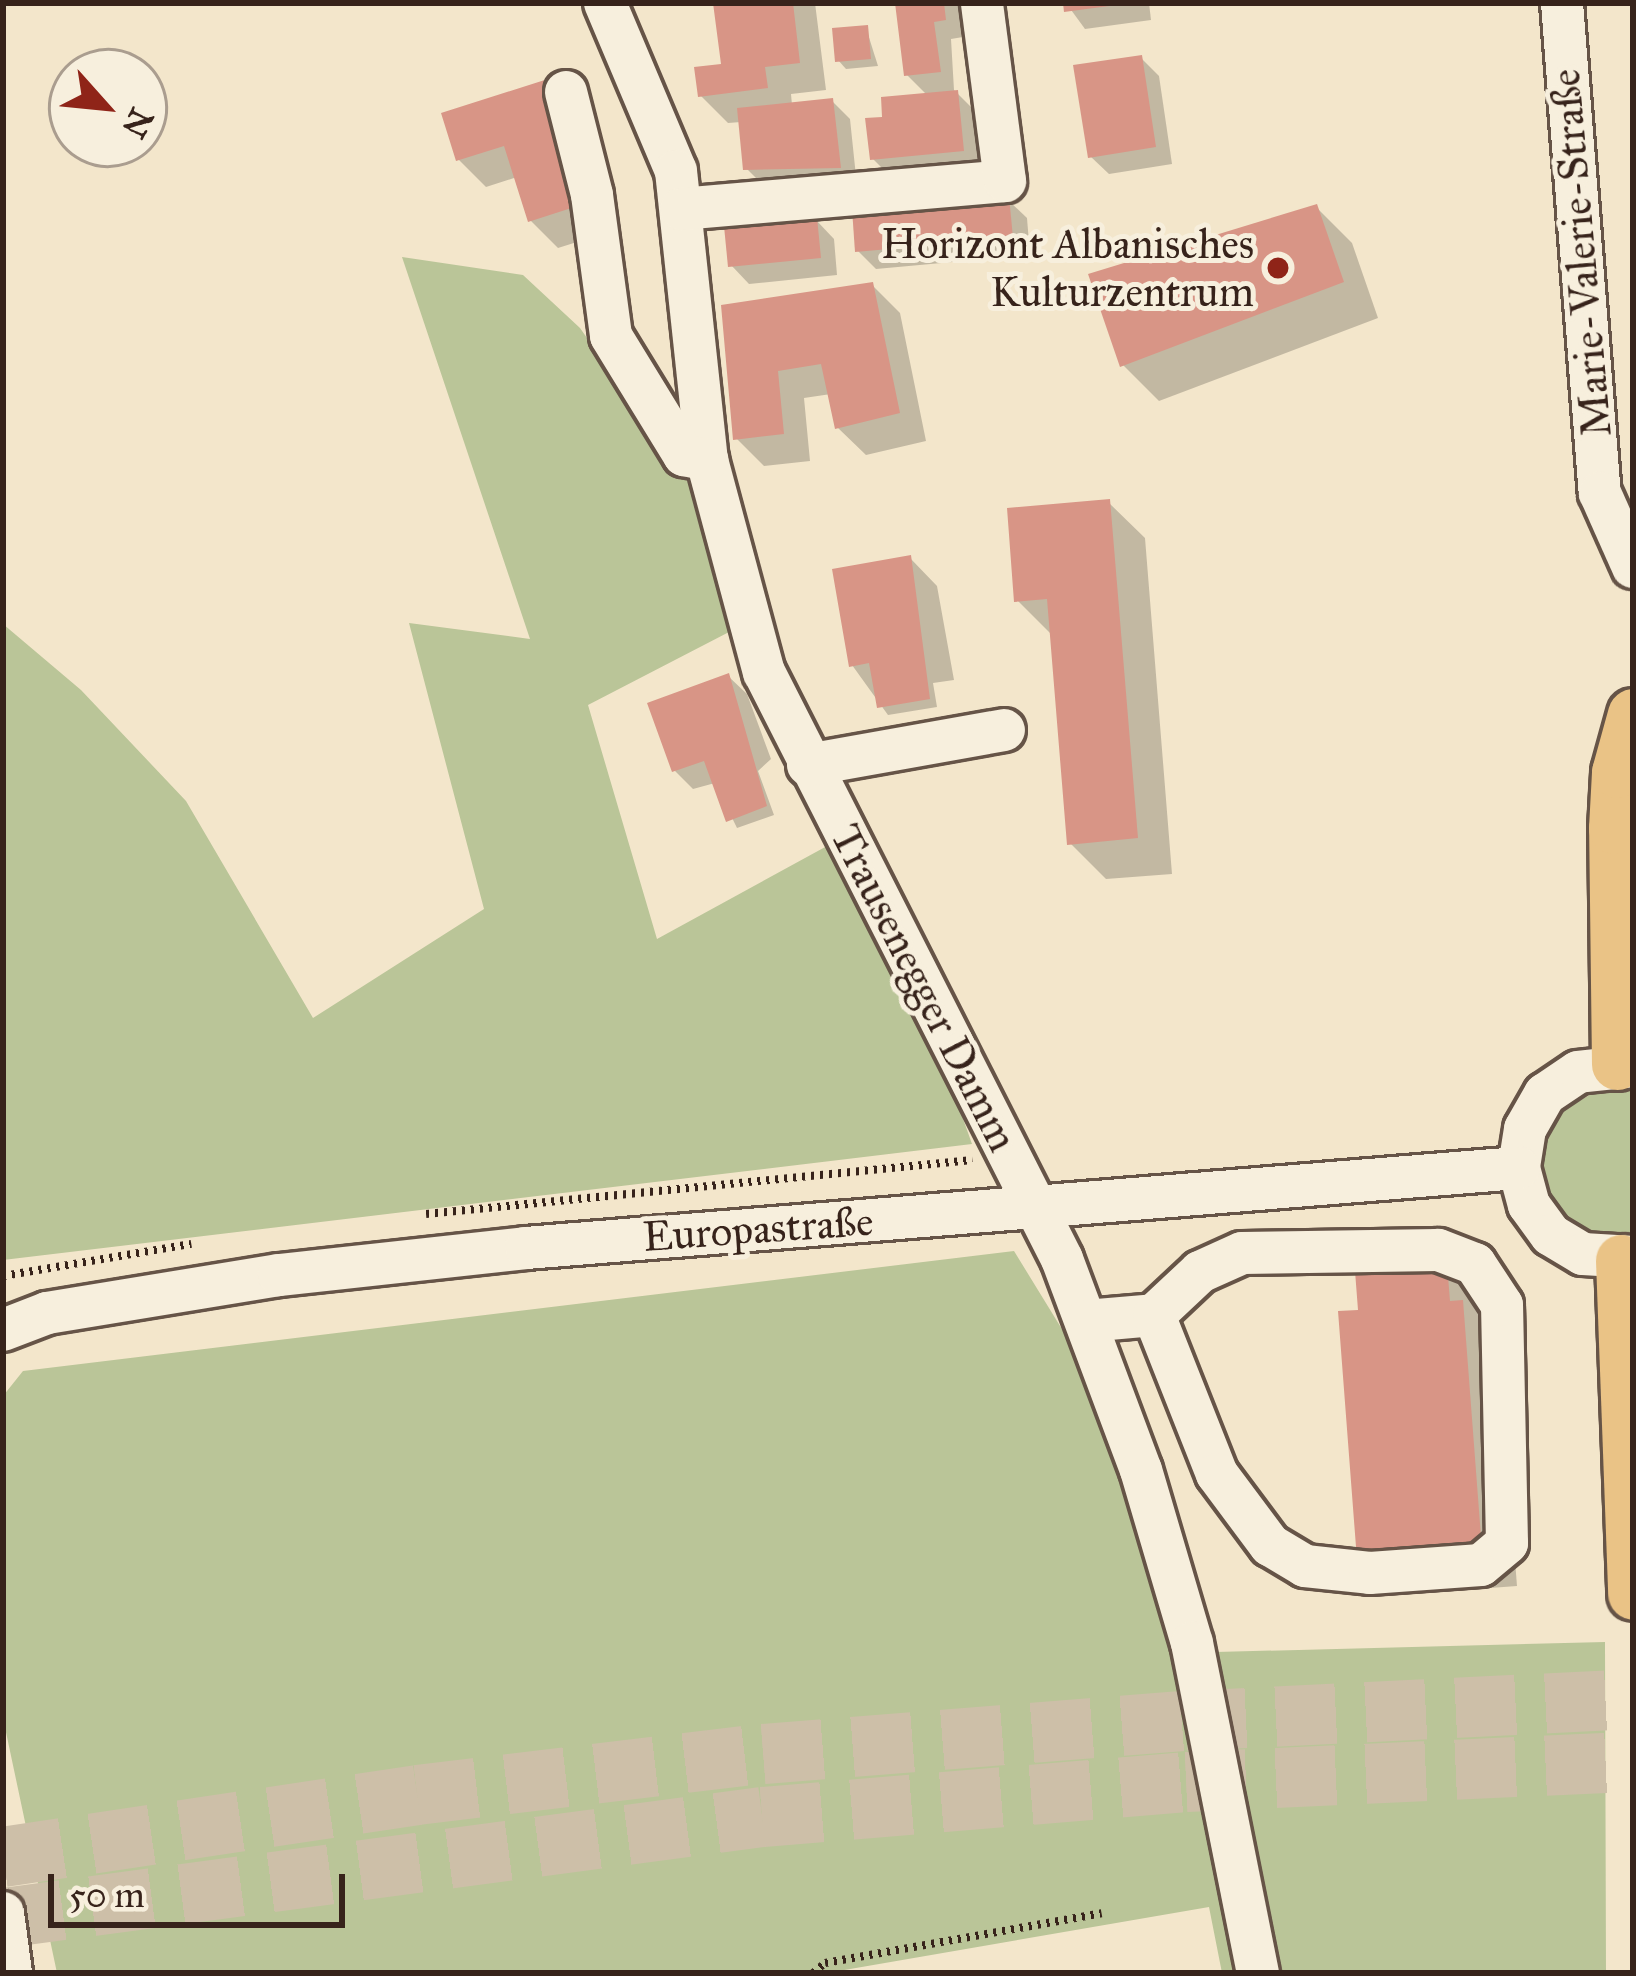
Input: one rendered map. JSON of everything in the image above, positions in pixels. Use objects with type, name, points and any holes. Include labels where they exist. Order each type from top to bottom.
[{"type":"main road","points":[[1625,1065],[1614,829],[1617,772],[1633,714]]},
{"type":"main road","points":[[1627,1258],[1633,1594]]},
{"type":"street","name":"Trausenegger Damm","points":[[605,3],[676,171],[707,460],[764,672],[808,765],[971,1066],[1086,1321],[1141,1470],[1192,1643],[1258,1973]]},
{"type":"street","points":[[681,209],[1006,181],[982,3]]},
{"type":"street","name":"Marie-Valerie-Straße","points":[[1562,3],[1600,493],[1633,567]]},
{"type":"street","points":[[566,92],[592,195],[611,336],[684,454],[707,460]]},
{"type":"street","points":[[808,765],[1004,730]]},
{"type":"street","points":[[1625,1065],[1578,1072],[1545,1094],[1525,1129],[1519,1168],[1529,1205],[1551,1235],[1583,1254],[1627,1258]]},
{"type":"street","name":"Europastraße","points":[[3,1330],[47,1313],[301,1273],[1519,1168]]},
{"type":"street","points":[[1086,1321],[1154,1315],[1200,1272],[1242,1253],[1438,1250],[1475,1264],[1502,1305],[1507,1543],[1481,1565],[1370,1573],[1305,1566],[1270,1545],[1217,1474],[1154,1315]]},
{"type":"street","points":[[3,1913],[11,1973]]},
{"type":"path","points":[[813,1973],[825,1963],[1102,1913]]},
{"type":"green space","points":[[402,257],[523,275],[580,328],[692,488],[731,631],[588,705],[657,939],[827,846],[930,1026],[972,1144],[3,1260],[3,624],[81,690],[186,801],[313,1018],[484,909],[409,623],[530,639]]},
{"type":"green space","points":[[1600,1089],[1633,1090],[1633,1239],[1592,1238],[1569,1227],[1552,1209],[1538,1161],[1557,1114]]},
{"type":"green space","points":[[1014,1251],[1084,1365],[1178,1653],[1605,1642],[1606,1973],[1222,1973],[1209,1907],[827,1973],[57,1973],[3,1718],[3,1396],[23,1371]]},
{"type":"building","points":[[713,3],[793,3],[800,63],[765,67],[768,88],[698,97],[694,67],[721,64]]},
{"type":"building","points":[[895,3],[944,3],[946,20],[934,22],[941,72],[904,76]]},
{"type":"building","points":[[1063,3],[1109,3],[1109,6],[1064,12]]},
{"type":"building","points":[[868,25],[871,59],[835,62],[832,28]]},
{"type":"building","points":[[1142,55],[1156,147],[1088,158],[1073,65]]},
{"type":"building","points":[[551,78],[590,202],[528,222],[504,146],[456,161],[441,113]]},
{"type":"building","points":[[958,90],[964,151],[870,160],[865,118],[882,117],[881,97]]},
{"type":"building","points":[[833,98],[841,168],[743,170],[737,108]]},
{"type":"building","points":[[1009,196],[1013,238],[855,252],[852,209]]},
{"type":"building","points":[[1317,204],[1344,282],[1120,367],[1088,274]]},
{"type":"building","points":[[817,217],[821,258],[728,267],[724,226]]},
{"type":"building","points":[[873,282],[900,413],[835,429],[821,364],[778,371],[784,434],[733,440],[721,305]]},
{"type":"building","points":[[1110,499],[1138,838],[1067,845],[1047,599],[1014,602],[1007,508]]},
{"type":"building","points":[[911,555],[930,699],[877,708],[869,663],[849,667],[832,569]]},
{"type":"building","points":[[729,673],[767,806],[726,822],[704,761],[672,772],[647,703]]},
{"type":"building","points":[[1447,1264],[1450,1301],[1463,1300],[1482,1550],[1357,1560],[1338,1311],[1358,1310],[1355,1271]]},
{"type":"tunnel","points":[[3,1857],[417,1795],[763,1754],[1186,1721],[1633,1699]]},
{"type":"tunnel","points":[[3,1918],[762,1817],[1186,1782],[1633,1762]]},
{"type":"place","name":"Horizont Albanisches Kulturzentrum","points":[[1278,268]]}]
